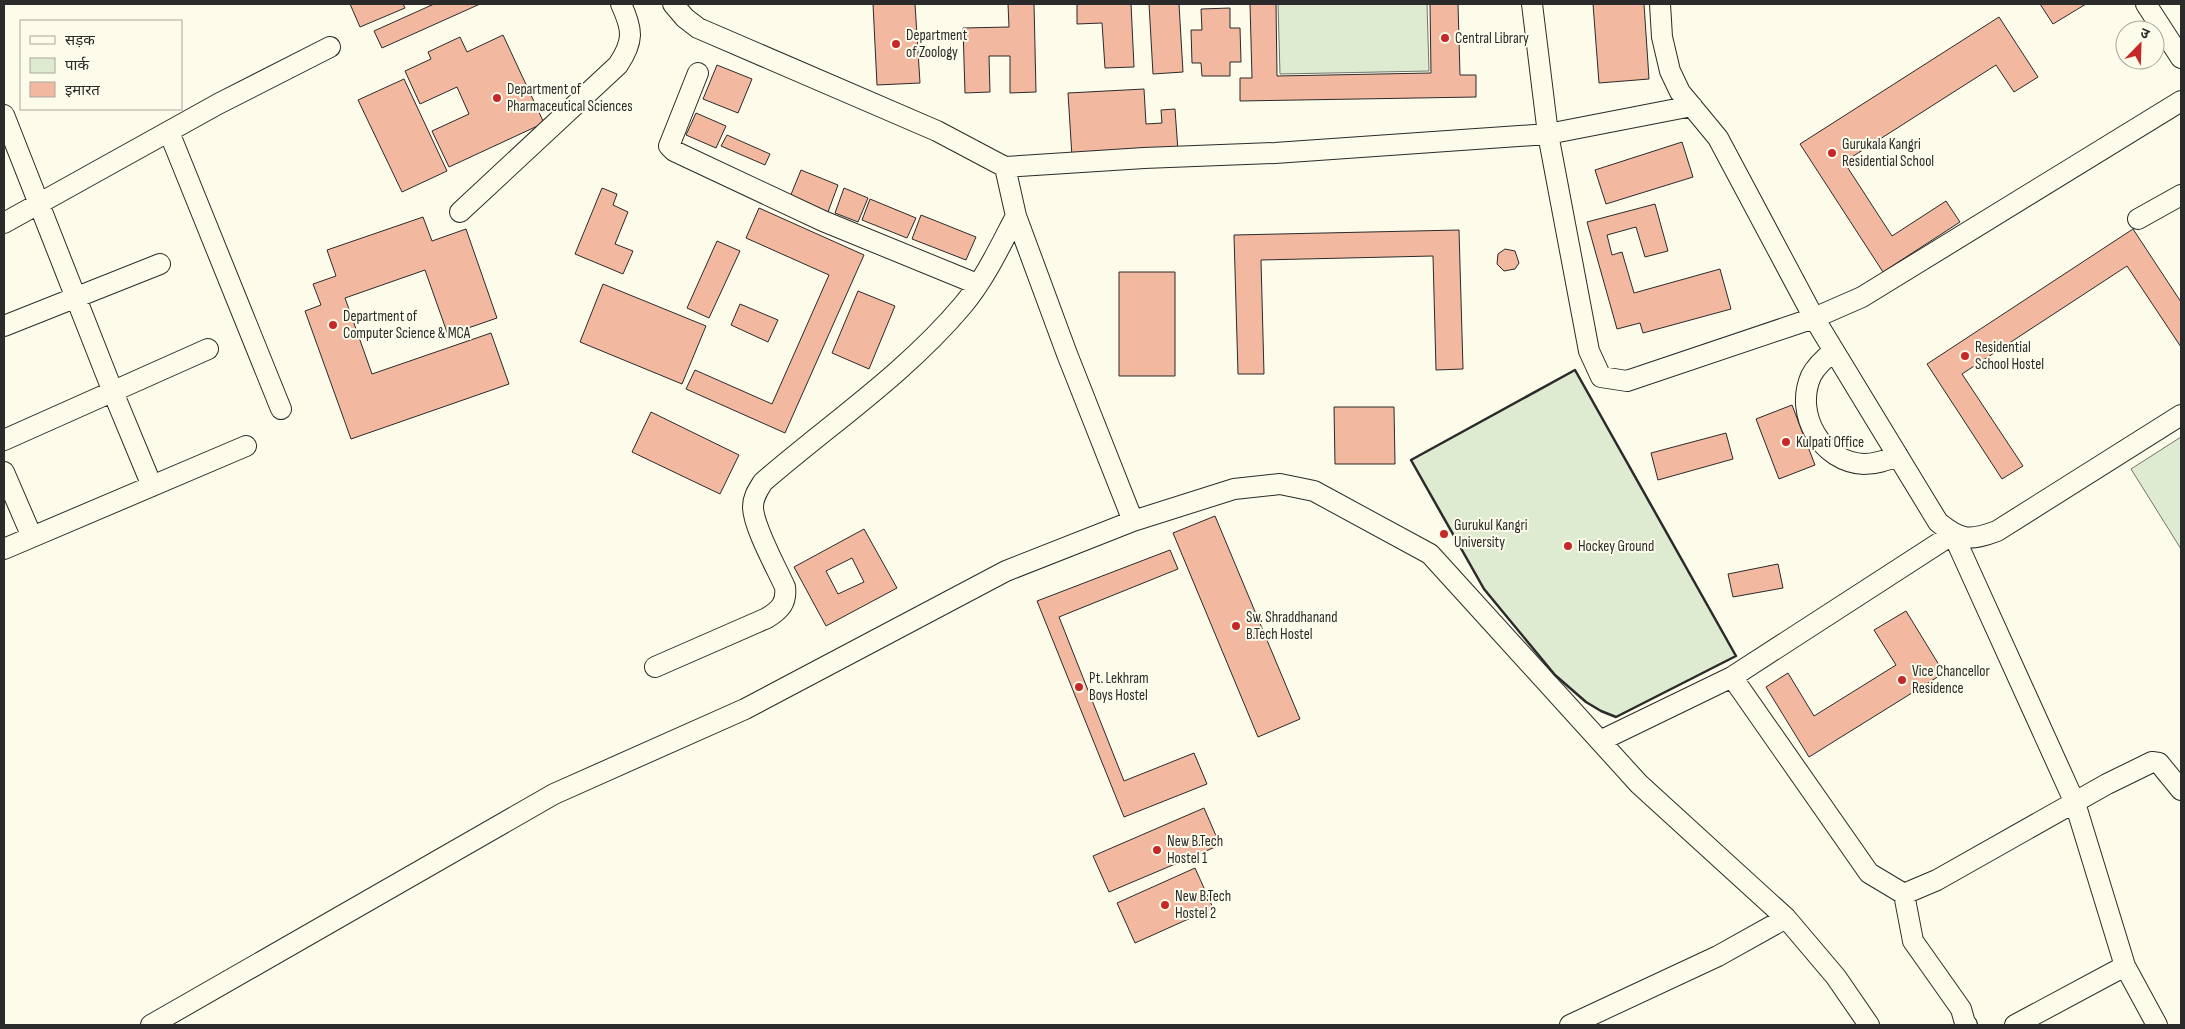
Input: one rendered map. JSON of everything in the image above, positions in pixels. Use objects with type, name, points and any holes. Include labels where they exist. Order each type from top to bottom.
[{"type":"street","points":[[460,212],[618,66],[631,42],[626,13],[621,4]]},
{"type":"street","points":[[673,4],[684,18],[698,28],[937,131],[1005,167],[1144,158],[1275,154],[1548,134],[1692,106]]},
{"type":"street","points":[[1532,4],[1548,134],[1589,351],[1601,377],[1626,381],[1814,318],[1862,296],[2181,101]]},
{"type":"street","points":[[1660,4],[1662,37],[1670,72],[1680,92],[1718,138],[1814,318],[1938,522],[1953,534],[1975,539],[1997,531],[2181,415]]},
{"type":"street","points":[[2146,4],[2181,58]]},
{"type":"street","points":[[4,223],[169,132],[330,47]]},
{"type":"street","points":[[698,73],[669,146],[674,151],[823,221],[978,284]]},
{"type":"street","points":[[4,115],[152,486]]},
{"type":"street","points":[[169,132],[281,409]]},
{"type":"street","points":[[1005,167],[1016,216],[1067,354],[1133,521]]},
{"type":"street","points":[[2138,219],[2181,195]]},
{"type":"street","points":[[655,667],[767,618],[783,605],[786,596],[785,587],[756,523],[753,509],[756,494],[763,482],[878,387],[930,340],[965,304],[1016,216]]},
{"type":"street","points":[[4,326],[160,264]]},
{"type":"street","points":[[4,440],[208,349]]},
{"type":"street","points":[[1834,350],[1821,362],[1811,376],[1806,392],[1806,410],[1810,426],[1820,441],[1832,453],[1848,461],[1865,464],[1882,462],[1898,456]]},
{"type":"street","points":[[4,549],[246,446]]},
{"type":"street","points":[[4,472],[32,538]]},
{"type":"street","points":[[150,1025],[554,794],[745,709],[1006,571],[1133,521],[1234,489],[1280,484],[1314,492],[1430,554],[1639,784],[1786,918],[1836,977],[1869,1025]]},
{"type":"street","points":[[1600,741],[1732,677],[1953,534]]},
{"type":"street","points":[[1953,534],[2075,803],[2125,966],[2157,1025]]},
{"type":"street","points":[[1732,677],[1869,873],[1904,894],[1913,941],[1962,1009],[1967,1025]]},
{"type":"street","points":[[1904,894],[1938,880],[2138,767],[2152,762],[2159,763],[2181,790]]},
{"type":"street","points":[[1570,1025],[1718,956],[1786,918]]},
{"type":"street","points":[[2016,1025],[2125,966]]},
{"type":"green space","points":[[1278,4],[1427,4],[1429,71],[1280,74]]},
{"type":"green space","points":[[1575,370],[1736,656],[1616,717],[1586,702],[1555,675],[1484,589],[1411,460]]},
{"type":"green space","points":[[2181,437],[2181,549],[2131,469]]},
{"type":"building","points":[[350,4],[403,4],[405,8],[360,27]]},
{"type":"building","points":[[434,4],[480,4],[382,48],[374,31]]},
{"type":"building","name":"Department of Zoology","points":[[873,4],[915,4],[920,83],[877,85]]},
{"type":"building","points":[[1008,4],[1034,4],[1036,92],[1010,93],[1010,56],[989,56],[990,92],[965,93],[963,28],[1009,27]]},
{"type":"building","points":[[1077,4],[1131,4],[1134,67],[1105,68],[1102,23],[1077,24]]},
{"type":"building","points":[[1149,4],[1179,4],[1183,72],[1153,74]]},
{"type":"building","name":"Central Library","points":[[1250,4],[1276,4],[1277,76],[1431,73],[1430,4],[1458,4],[1460,75],[1476,75],[1476,97],[1240,101],[1240,78],[1252,78]]},
{"type":"building","points":[[1593,4],[1644,4],[1649,79],[1599,83]]},
{"type":"building","points":[[2040,4],[2086,4],[2053,24]]},
{"type":"building","points":[[1230,8],[1230,28],[1240,28],[1241,62],[1230,62],[1230,76],[1202,76],[1201,63],[1192,63],[1191,30],[1202,30],[1201,9]]},
{"type":"building","name":"Gurukala Kangri Residential School","points":[[1999,17],[2038,77],[2014,92],[1996,65],[1844,162],[1892,236],[1946,201],[1960,222],[1883,272],[1800,144]]},
{"type":"building","name":"Department of Pharmaceutical Sciences","points":[[503,35],[544,123],[449,167],[432,131],[469,114],[457,87],[420,104],[405,71],[431,59],[428,52],[460,37],[467,52]]},
{"type":"building","points":[[717,65],[752,79],[738,113],[703,99]]},
{"type":"building","points":[[404,79],[447,171],[402,192],[358,100]]},
{"type":"building","points":[[1144,89],[1146,124],[1162,123],[1161,110],[1175,109],[1178,151],[1072,157],[1068,93]]},
{"type":"building","points":[[696,113],[726,126],[716,148],[686,135]]},
{"type":"building","points":[[727,135],[770,154],[765,165],[721,146]]},
{"type":"building","points":[[1682,142],[1693,177],[1606,204],[1595,170]]},
{"type":"building","points":[[801,170],[838,185],[828,212],[790,197]]},
{"type":"building","points":[[602,188],[617,194],[613,205],[628,212],[615,244],[633,251],[623,274],[575,254]]},
{"type":"building","points":[[844,188],[868,198],[858,222],[835,213]]},
{"type":"building","points":[[870,199],[916,218],[907,238],[862,220]]},
{"type":"building","points":[[1655,204],[1668,251],[1645,257],[1636,227],[1607,235],[1612,255],[1622,252],[1634,293],[1720,269],[1731,309],[1643,333],[1640,323],[1617,329],[1587,222]]},
{"type":"building","points":[[759,208],[864,255],[785,433],[686,389],[695,370],[772,404],[829,275],[746,238]]},
{"type":"building","points":[[921,215],[976,237],[966,260],[912,239]]},
{"type":"building","name":"Department of Computer Science & MCA","points":[[423,217],[432,241],[466,229],[497,318],[448,335],[425,270],[345,298],[372,374],[491,333],[509,384],[351,439],[305,311],[321,305],[313,284],[336,276],[327,250]]},
{"type":"building","name":"Residential School Hostel","points":[[2133,229],[2181,302],[2181,347],[2127,266],[1962,374],[2023,466],[2002,479],[1927,364]]},
{"type":"building","points":[[1459,230],[1463,369],[1436,370],[1433,256],[1261,260],[1264,374],[1238,374],[1234,235]]},
{"type":"building","points":[[717,241],[740,251],[709,318],[687,308]]},
{"type":"building","points":[[1505,249],[1515,251],[1519,263],[1515,269],[1504,271],[1497,264],[1498,254]]},
{"type":"building","points":[[1119,272],[1175,272],[1175,376],[1119,376]]},
{"type":"building","points":[[603,284],[706,326],[682,384],[580,342]]},
{"type":"building","points":[[858,291],[895,306],[869,369],[832,353]]},
{"type":"building","points":[[740,304],[778,320],[768,342],[731,325]]},
{"type":"building","name":"Kulpati Office","points":[[1792,405],[1815,465],[1779,479],[1756,419]]},
{"type":"building","points":[[1334,407],[1394,407],[1395,464],[1335,464]]},
{"type":"building","points":[[651,412],[739,455],[720,494],[632,452]]},
{"type":"building","points":[[1726,433],[1733,459],[1658,480],[1651,453]]},
{"type":"building","name":"Sw. Shraddhanand B.Tech Hostel","points":[[1215,516],[1300,719],[1258,737],[1173,533]]},
{"type":"building","points":[[864,529],[897,588],[826,626],[794,567]],"holes":[[[852,558],[864,582],[838,594],[826,571]]]},
{"type":"building","name":"Pt. Lekhram Boys Hostel","points":[[1170,550],[1178,569],[1059,617],[1124,781],[1194,753],[1207,784],[1124,817],[1037,601]]},
{"type":"building","points":[[1778,564],[1783,588],[1733,597],[1728,574]]},
{"type":"building","name":"Vice Chancellor Residence","points":[[1906,611],[1944,673],[1809,757],[1766,687],[1788,673],[1814,716],[1896,665],[1874,630]]},
{"type":"building","name":"New B.Tech Hostel 1","points":[[1204,808],[1220,845],[1109,892],[1093,856]]},
{"type":"building","name":"New B.Tech Hostel 2","points":[[1195,868],[1213,908],[1135,943],[1117,903]]},
{"type":"wall","points":[[1575,370],[1736,656],[1616,717],[1586,702],[1555,675],[1484,589],[1411,460],[1575,370]]},
{"type":"place","name":"Central Library","points":[[1445,38]]},
{"type":"place","name":"Department of Zoology","points":[[896,44]]},
{"type":"place","name":"Department of Pharmaceutical Sciences","points":[[497,98]]},
{"type":"place","name":"Gurukala Kangri Residential School","points":[[1832,153]]},
{"type":"place","name":"Department of Computer Science & MCA","points":[[333,325]]},
{"type":"place","name":"Residential School Hostel","points":[[1965,356]]},
{"type":"place","name":"Kulpati Office","points":[[1786,442]]},
{"type":"place","name":"Gurukul Kangri University","points":[[1444,534]]},
{"type":"place","name":"Hockey Ground","points":[[1568,546]]},
{"type":"place","name":"Sw. Shraddhanand B.Tech Hostel","points":[[1236,626]]},
{"type":"place","name":"Vice Chancellor Residence","points":[[1902,680]]},
{"type":"place","name":"Pt. Lekhram Boys Hostel","points":[[1079,687]]},
{"type":"place","name":"New B.Tech Hostel 1","points":[[1157,850]]},
{"type":"place","name":"New B.Tech Hostel 2","points":[[1165,905]]}]
